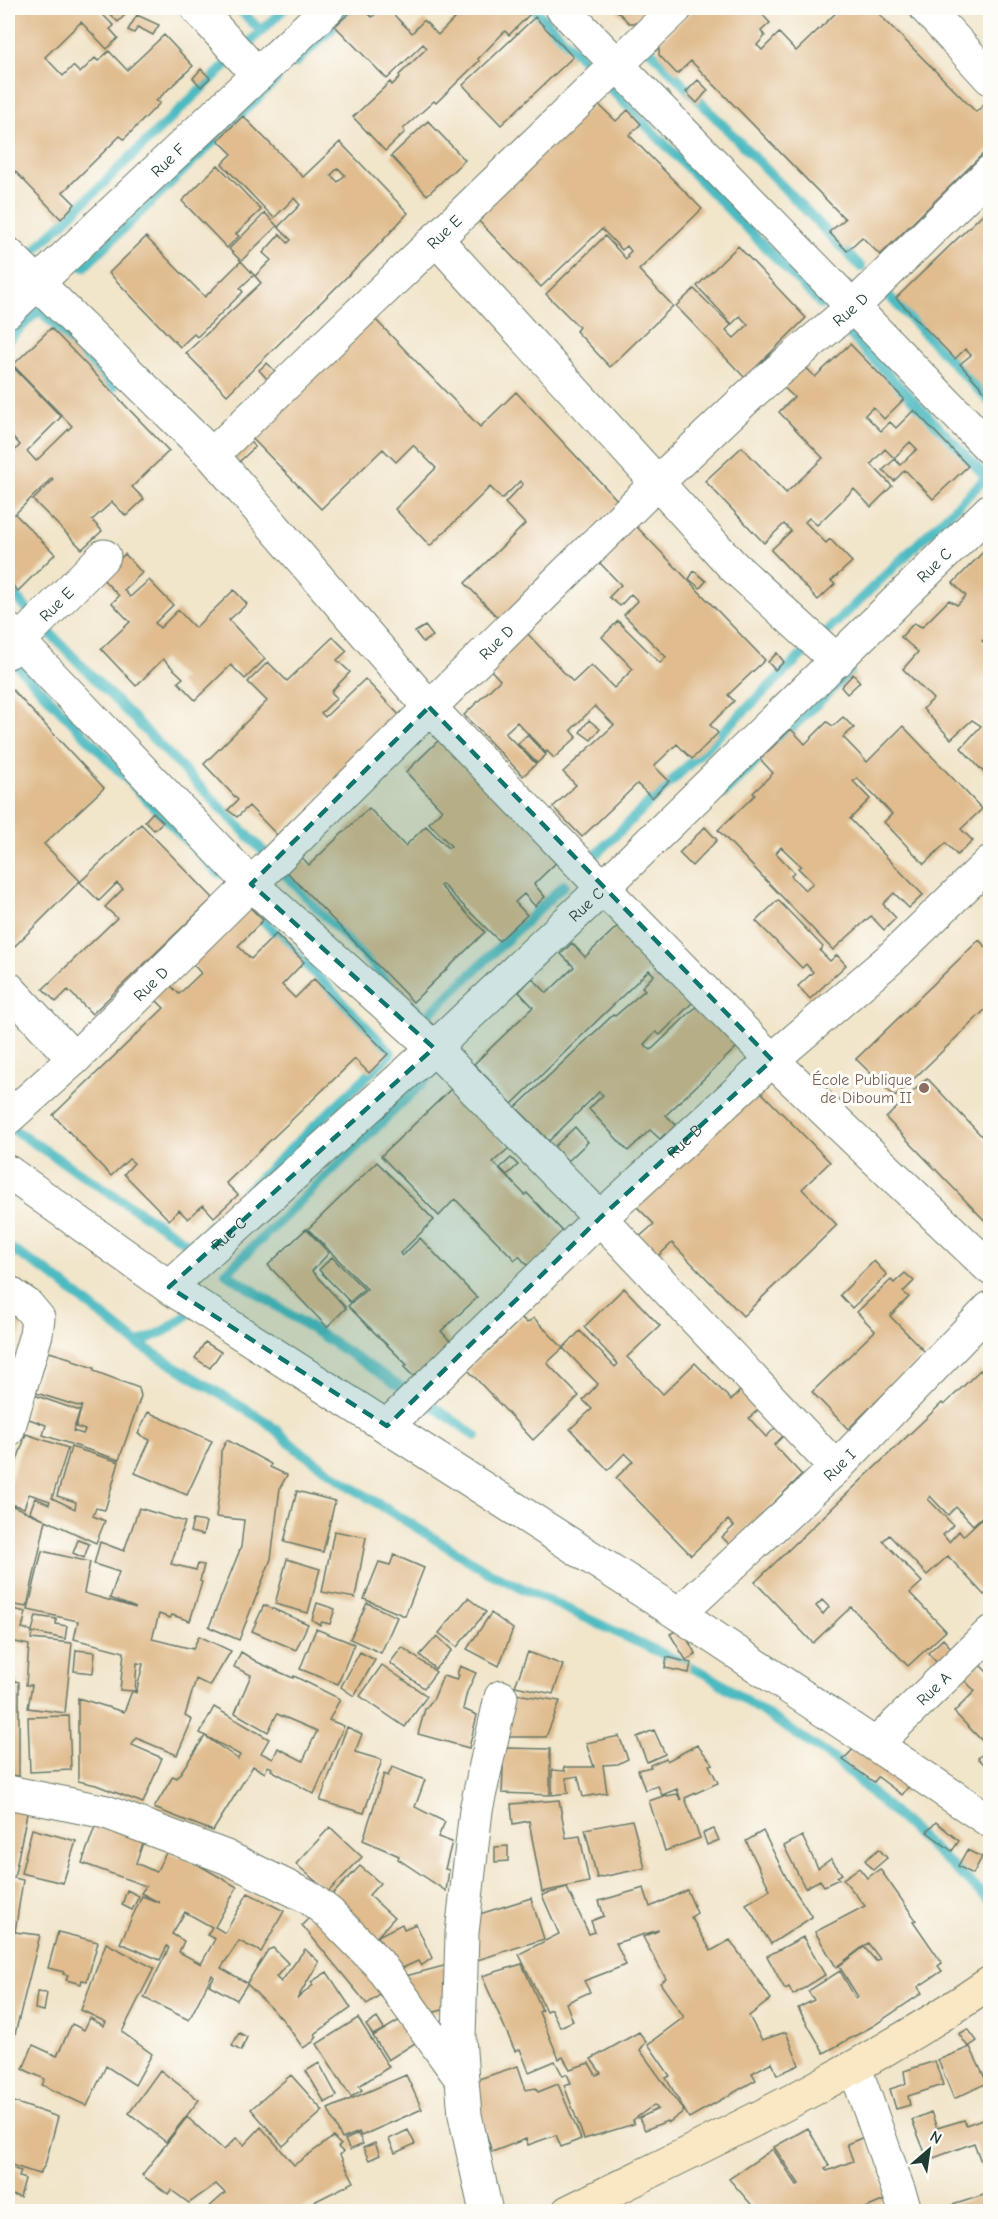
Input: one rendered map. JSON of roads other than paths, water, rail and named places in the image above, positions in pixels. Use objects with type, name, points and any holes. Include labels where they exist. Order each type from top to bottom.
[{"type":"main road","points":[[568,2211],[718,2140],[855,2068],[990,1983]]},
{"type":"street","points":[[197,8],[258,75]]},
{"type":"street","name":"Rue F","points":[[8,311],[328,8]]},
{"type":"street","points":[[562,8],[990,447]]},
{"type":"street","name":"Rue E","points":[[212,455],[676,8]]},
{"type":"street","points":[[926,8],[990,78]]},
{"type":"street","name":"Rue D","points":[[8,1118],[74,1059],[658,482],[754,391],[853,307],[990,172]]},
{"type":"street","points":[[436,239],[732,565],[837,661]]},
{"type":"street","points":[[8,254],[212,455],[429,707],[603,888],[772,1060],[990,1268]]},
{"type":"street","name":"Rue C","points":[[169,1287],[434,1048],[603,888],[990,510]]},
{"type":"street","name":"Rue E","points":[[11,641],[104,556]]},
{"type":"street","points":[[11,641],[251,884],[434,1048],[600,1218],[836,1468]]},
{"type":"street","name":"Rue B","points":[[387,1426],[600,1218],[772,1060],[890,959],[990,862]]},
{"type":"street","points":[[8,987],[74,1059]]},
{"type":"street","points":[[8,1172],[169,1287],[680,1614],[990,1821]]},
{"type":"street","points":[[8,1292],[27,1305],[38,1318],[36,1334],[8,1430]]},
{"type":"street","name":"Rue I","points":[[680,1614],[836,1468],[990,1308]]},
{"type":"street","name":"Rue A","points":[[876,1744],[990,1633]]},
{"type":"street","points":[[486,2211],[465,2115],[459,2037],[462,1933],[476,1809],[501,1697]]},
{"type":"street","points":[[8,1792],[106,1812],[226,1857],[310,1898],[330,1914],[378,1963],[462,2080]]},
{"type":"street","points":[[855,2068],[906,2211]]},
{"type":"waterway","points":[[238,8],[260,30]]},
{"type":"waterway","points":[[22,262],[285,8]]},
{"type":"waterway","points":[[295,63],[353,8]]},
{"type":"waterway","points":[[533,8],[582,58]]},
{"type":"waterway","points":[[904,8],[921,25]]},
{"type":"waterway","points":[[650,43],[647,47],[861,267]]},
{"type":"waterway","points":[[84,267],[277,79]]},
{"type":"waterway","points":[[607,85],[822,305]]},
{"type":"waterway","points":[[888,295],[990,402]]},
{"type":"waterway","points":[[8,340],[44,305]]},
{"type":"waterway","points":[[40,310],[114,387]]},
{"type":"waterway","points":[[839,323],[988,479]]},
{"type":"waterway","points":[[818,640],[986,478]]},
{"type":"waterway","points":[[8,588],[28,610]]},
{"type":"waterway","points":[[50,633],[264,852]]},
{"type":"waterway","points":[[590,860],[804,653]]},
{"type":"waterway","points":[[9,657],[219,874]]},
{"type":"waterway","points":[[723,794],[850,672]]},
{"type":"waterway","points":[[276,865],[424,1017]]},
{"type":"waterway","points":[[424,1019],[564,885]]},
{"type":"waterway","points":[[8,1126],[190,1245],[391,1053],[242,898]]},
{"type":"waterway","points":[[409,1392],[226,1273],[444,1062]]},
{"type":"waterway","points":[[8,1247],[48,1272],[135,1342],[268,1423],[297,1449],[353,1488],[488,1572],[708,1675],[837,1761],[989,1900]]},
{"type":"waterway","points":[[143,1341],[165,1331],[186,1316]]},
{"type":"waterway","points":[[425,1401],[476,1436]]},
{"type":"place","name":"École Publique de Diboum II","points":[[924,1088]]}]
